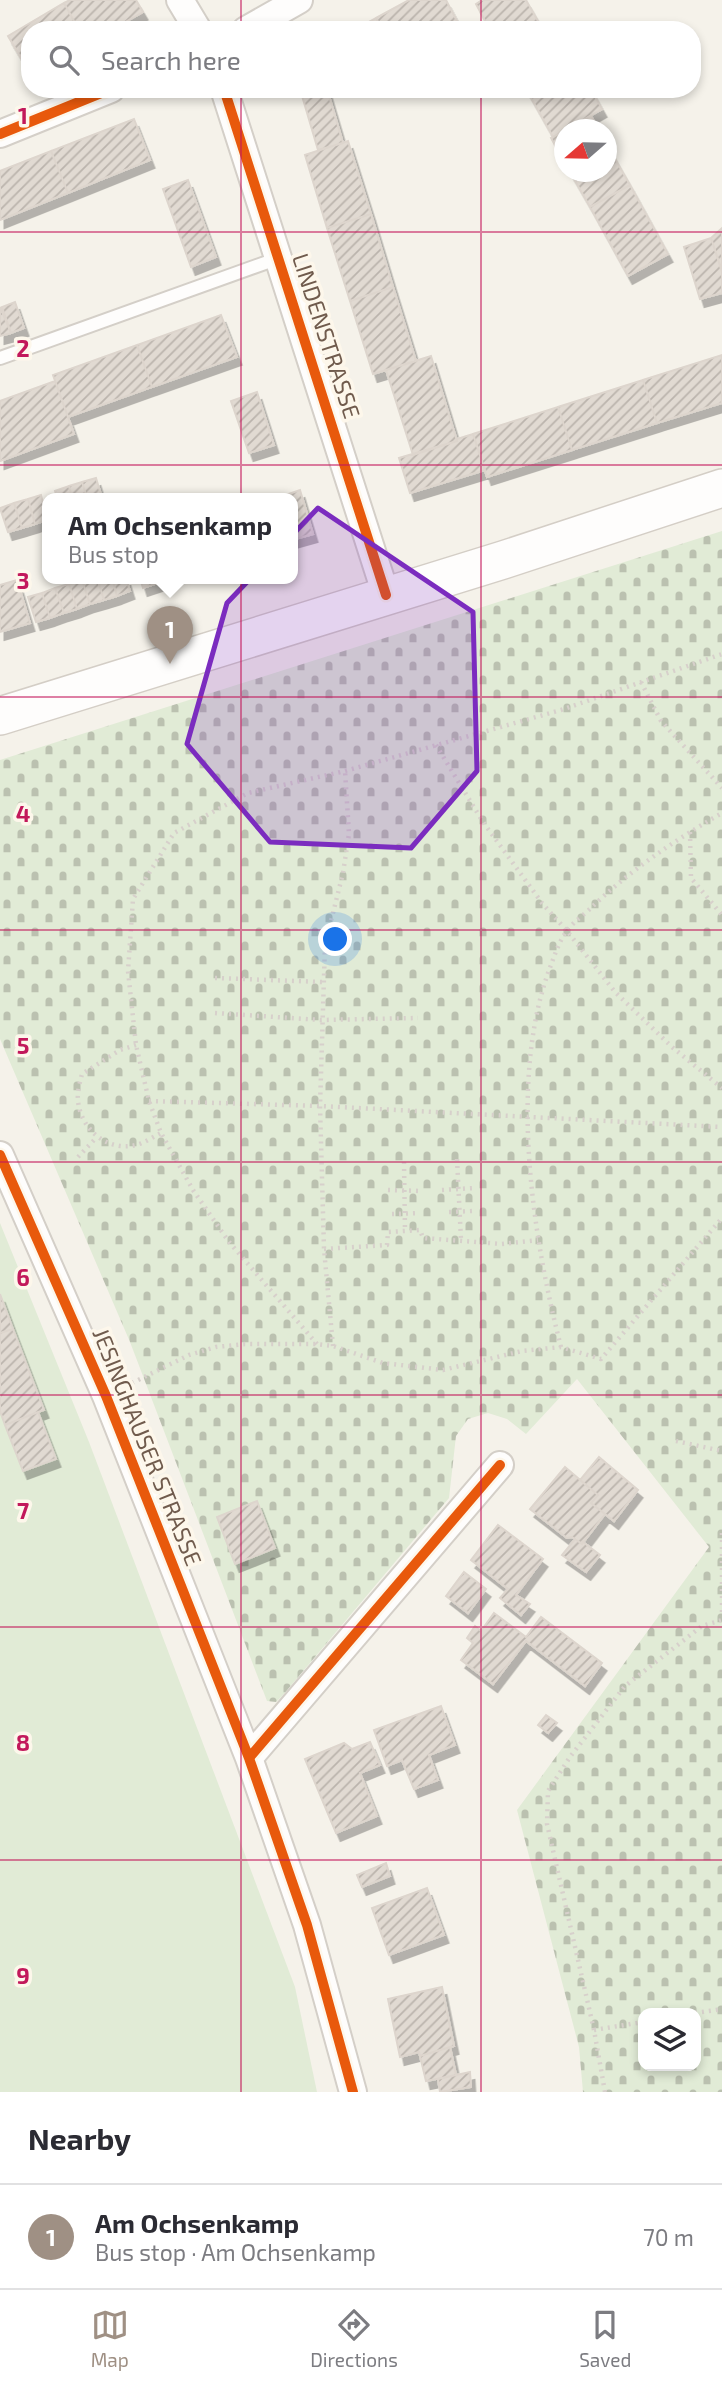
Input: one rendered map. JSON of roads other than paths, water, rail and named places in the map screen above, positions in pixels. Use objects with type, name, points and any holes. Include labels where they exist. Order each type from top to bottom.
[{"type":"main road","points":[[0,716],[503,560],[722,488]]},
{"type":"street","points":[[180,0],[193,21]]},
{"type":"street","points":[[262,21],[299,0]]},
{"type":"street","points":[[0,134],[89,98]]},
{"type":"street","name":"LINDENSTRASSE","points":[[227,98],[386,595]]},
{"type":"street","name":"JESINGHAUSER STRASSE","points":[[0,1155],[106,1395],[249,1758],[307,1925],[353,2092]]},
{"type":"street","points":[[249,1758],[500,1465]]},
{"type":"lane","points":[[0,358],[279,258]]},
{"type":"place","name":"Am Ochsenkamp","points":[[170,664]]}]
